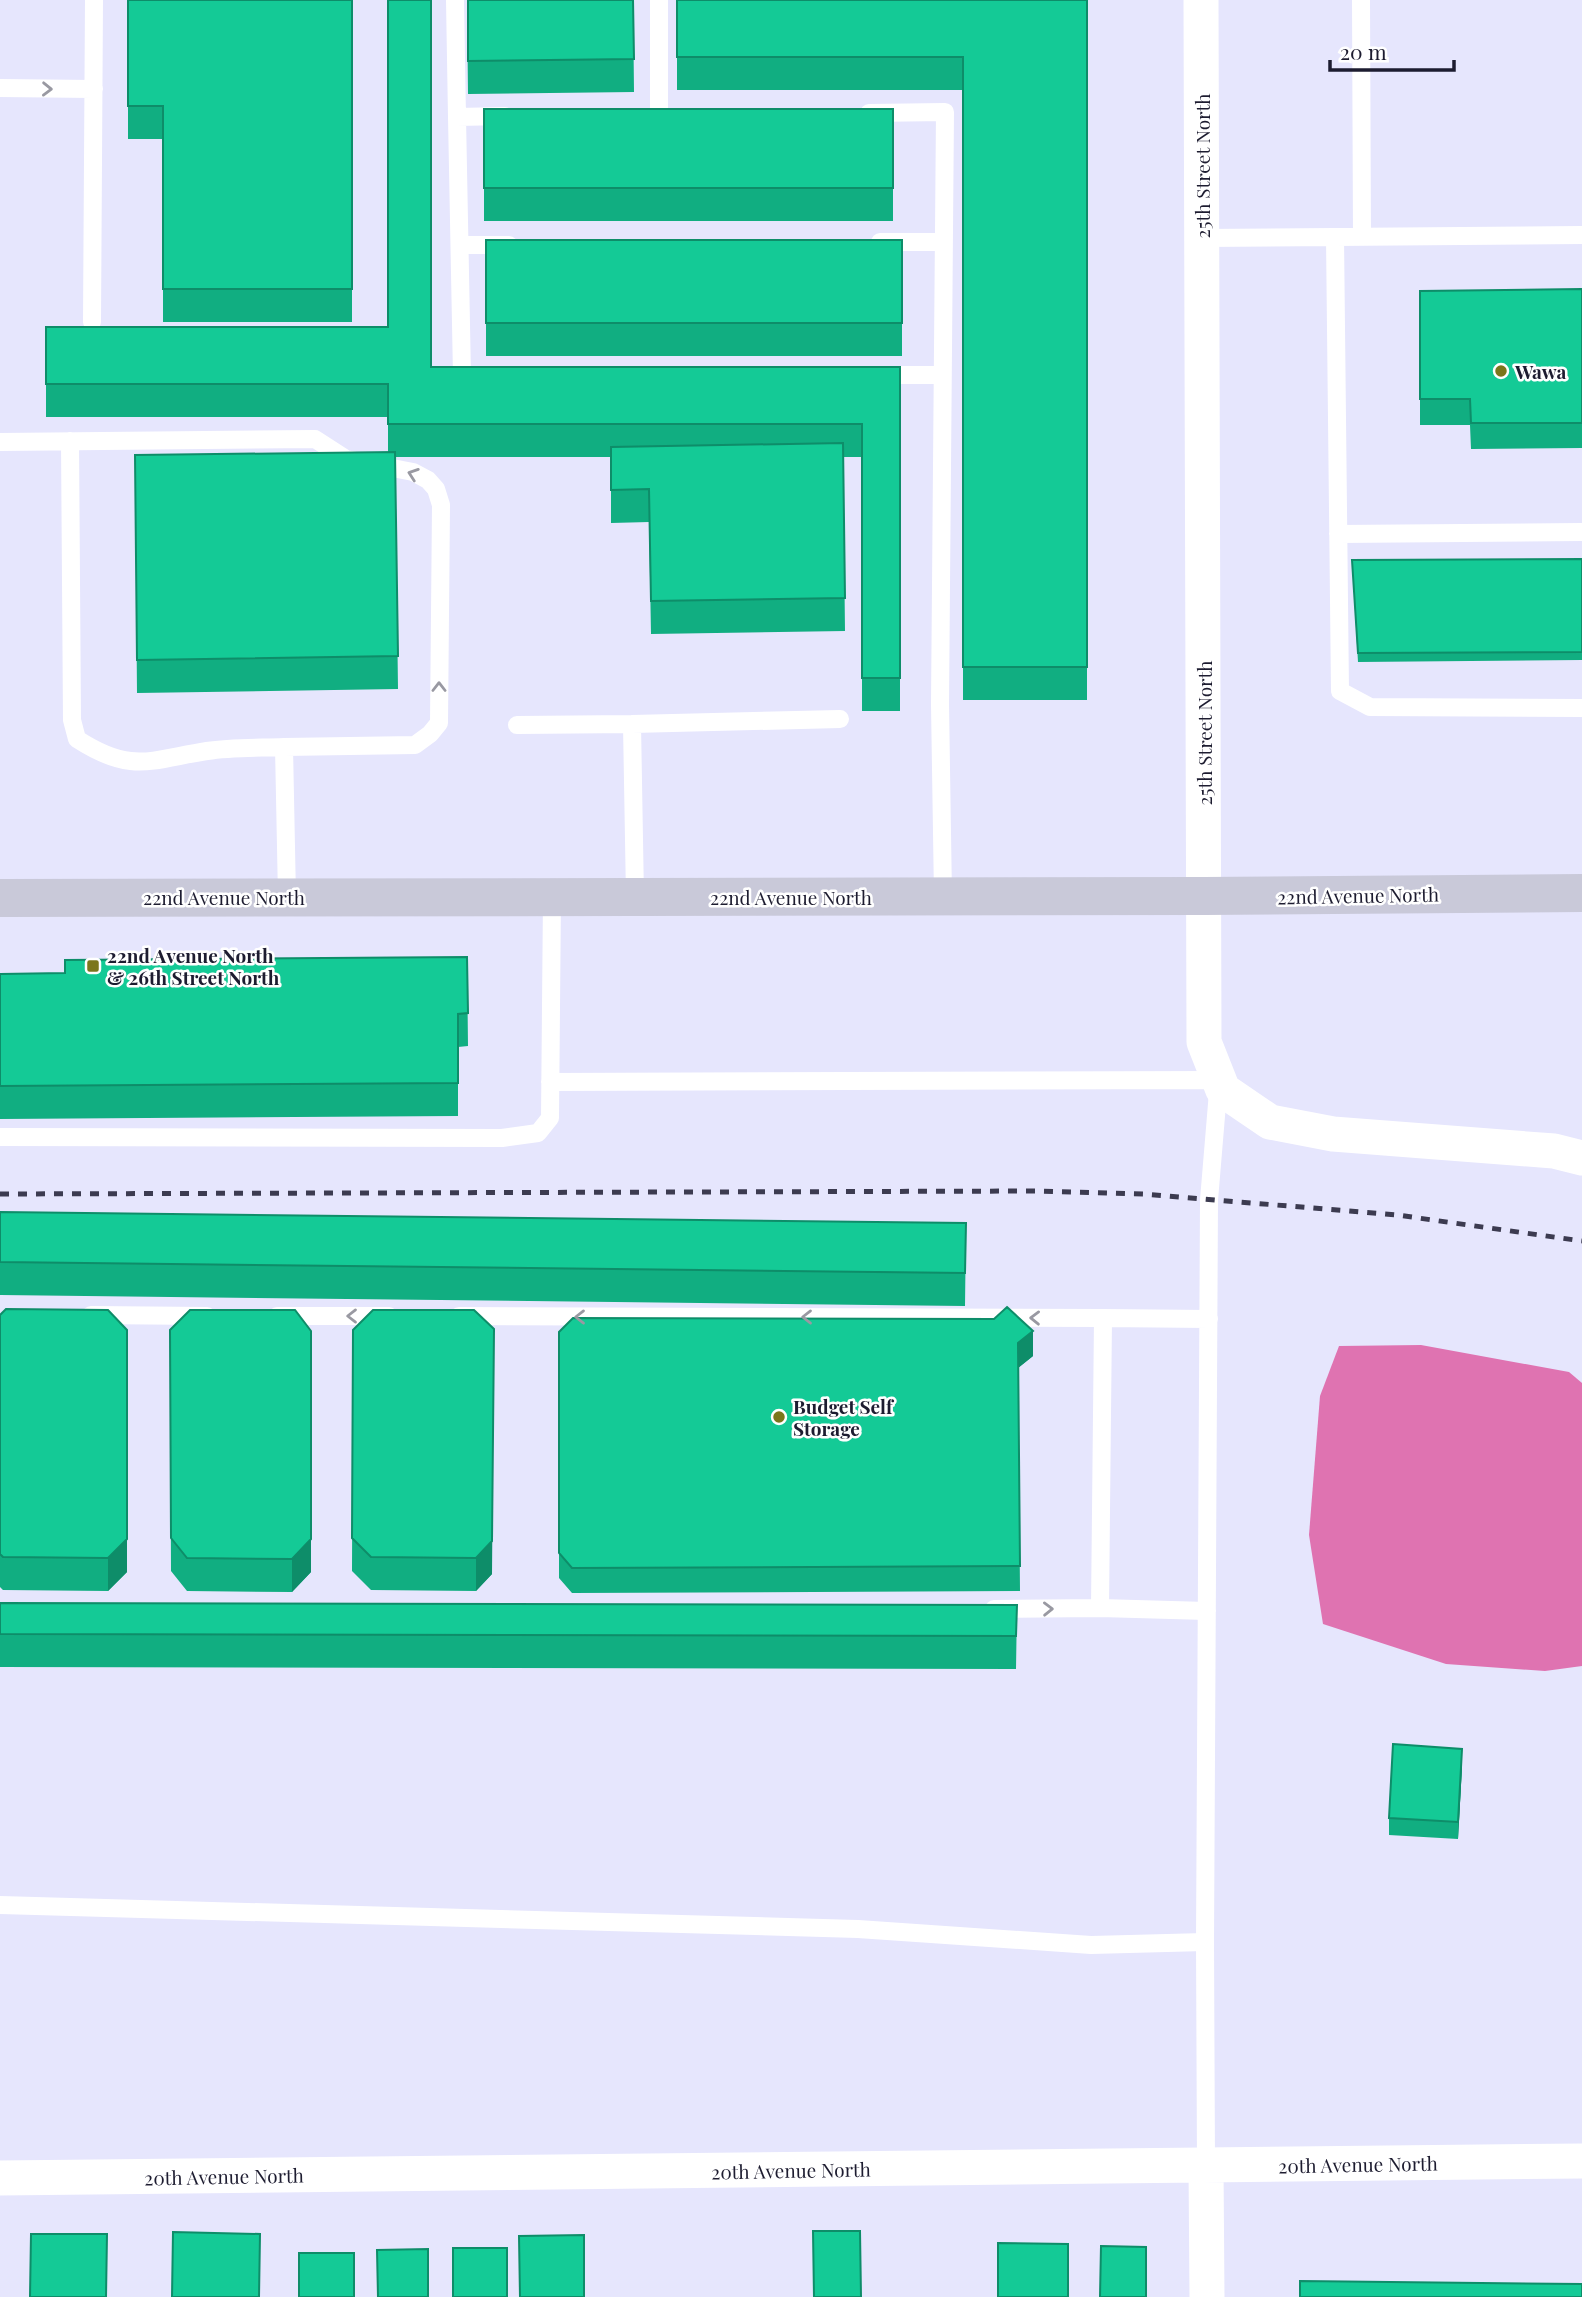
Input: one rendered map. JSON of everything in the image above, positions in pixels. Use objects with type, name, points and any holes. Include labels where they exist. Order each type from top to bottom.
[{"type":"main road","name":"22nd Avenue North","points":[[0,898],[1204,897],[1582,893]]},
{"type":"street","name":"25th Street North","points":[[1201,0],[1204,1042],[1223,1090],[1270,1122],[1333,1134],[1554,1151],[1582,1158]]},
{"type":"street","name":"20th Avenue North","points":[[0,2178],[1582,2161]]},
{"type":"street","points":[[1206,2166],[1207,2297]]},
{"type":"lane","points":[[92,322],[94,0]]},
{"type":"lane","points":[[455,0],[462,376],[489,376]]},
{"type":"lane","points":[[659,0],[659,115]]},
{"type":"lane","points":[[1361,0],[1362,236]]},
{"type":"lane","points":[[0,88],[94,89]]},
{"type":"lane","points":[[850,113],[945,112],[940,704],[943,897]]},
{"type":"lane","points":[[457,117],[524,116]]},
{"type":"lane","points":[[1203,237],[1582,235]]},
{"type":"lane","points":[[1335,237],[1340,691],[1370,707],[1582,708]]},
{"type":"lane","points":[[860,242],[943,242]]},
{"type":"lane","points":[[460,245],[529,245]]},
{"type":"lane","points":[[859,375],[941,375]]},
{"type":"lane","points":[[0,442],[70,441],[315,439],[346,459],[413,472],[428,480],[436,489],[441,505],[439,723],[430,734],[415,744],[210,751],[146,763],[119,760],[96,751],[77,739],[72,720],[70,441]]},
{"type":"lane","points":[[1338,534],[1582,532]]},
{"type":"lane","points":[[517,725],[840,719]]},
{"type":"lane","points":[[632,724],[635,897]]},
{"type":"lane","points":[[284,747],[286,897]]},
{"type":"lane","points":[[0,1137],[502,1138],[538,1133],[550,1118],[552,897]]},
{"type":"lane","points":[[550,1082],[1219,1080],[1209,1200],[1206,2166]]},
{"type":"lane","points":[[70,1315],[223,1316]]},
{"type":"lane","points":[[265,1316],[405,1316]]},
{"type":"lane","points":[[447,1316],[1209,1319]]},
{"type":"lane","points":[[1100,1608],[1103,1318]]},
{"type":"lane","points":[[983,1609],[1207,1611]]},
{"type":"lane","points":[[0,1905],[858,1929],[1091,1945],[1205,1941]]},
{"type":"shaded area","points":[[1421,1345],[1569,1372],[1582,1383],[1582,1666],[1545,1671],[1446,1664],[1323,1624],[1309,1535],[1320,1396],[1339,1346]]},
{"type":"building","points":[[128,0],[352,0],[352,289],[163,289],[163,106],[128,106]]},
{"type":"building","points":[[388,0],[431,0],[431,367],[900,367],[900,678],[862,678],[862,424],[388,424],[388,384],[46,384],[46,327],[388,327]]},
{"type":"building","points":[[468,0],[633,0],[634,59],[468,61]]},
{"type":"building","points":[[677,0],[1087,0],[1087,667],[963,667],[963,57],[677,57]]},
{"type":"building","points":[[484,109],[893,109],[893,188],[484,188]]},
{"type":"building","points":[[486,240],[902,240],[902,323],[486,323]]},
{"type":"building","name":"Wawa","points":[[1582,289],[1582,423],[1471,423],[1470,399],[1420,399],[1420,291]]},
{"type":"building","points":[[843,443],[845,598],[651,601],[649,489],[611,490],[611,447]]},
{"type":"building","points":[[395,452],[398,656],[137,660],[135,455]]},
{"type":"building","points":[[1582,559],[1582,652],[1358,653],[1352,560]]},
{"type":"building","points":[[467,957],[468,1013],[458,1014],[458,1083],[0,1086],[0,974],[65,973],[65,960]]},
{"type":"building","points":[[0,1212],[966,1223],[965,1273],[0,1262]]},
{"type":"building","points":[[1007,1307],[1033,1331],[1018,1343],[1020,1566],[572,1568],[559,1553],[559,1332],[573,1318],[994,1319]]},
{"type":"building","points":[[6,1309],[108,1310],[127,1330],[127,1539],[108,1558],[3,1557],[0,1554],[0,1315]]},
{"type":"building","points":[[190,1310],[295,1310],[311,1331],[311,1539],[292,1559],[187,1558],[171,1538],[170,1330]]},
{"type":"building","points":[[373,1310],[474,1310],[494,1329],[492,1541],[476,1558],[371,1557],[352,1538],[353,1330]]},
{"type":"building","points":[[0,1603],[1017,1605],[1016,1636],[0,1634]]},
{"type":"building","points":[[1393,1744],[1462,1749],[1458,1822],[1389,1818]]},
{"type":"building","points":[[813,2231],[860,2231],[861,2297],[814,2297]]},
{"type":"building","points":[[173,2232],[260,2234],[259,2297],[172,2297]]},
{"type":"building","points":[[31,2234],[107,2234],[106,2297],[30,2297]]},
{"type":"building","points":[[584,2235],[584,2297],[520,2297],[519,2236]]},
{"type":"building","points":[[998,2243],[1068,2244],[1068,2297],[998,2297]]},
{"type":"building","points":[[1101,2246],[1146,2247],[1146,2297],[1100,2297]]},
{"type":"building","points":[[453,2248],[507,2248],[507,2297],[453,2297]]},
{"type":"building","points":[[428,2249],[428,2297],[378,2297],[377,2250]]},
{"type":"building","points":[[299,2253],[354,2253],[354,2297],[299,2297]]},
{"type":"building","points":[[1300,2281],[1582,2284],[1582,2297],[1300,2297]]},
{"type":"railway","points":[[0,1194],[1035,1191],[1143,1194],[1397,1215],[1582,1241]]},
{"type":"place","name":"Wawa","points":[[1501,371]]},
{"type":"place","name":"22nd Avenue North & 26th Street North","points":[[93,966]]},
{"type":"place","name":"Budget Self Storage","points":[[779,1417]]}]
